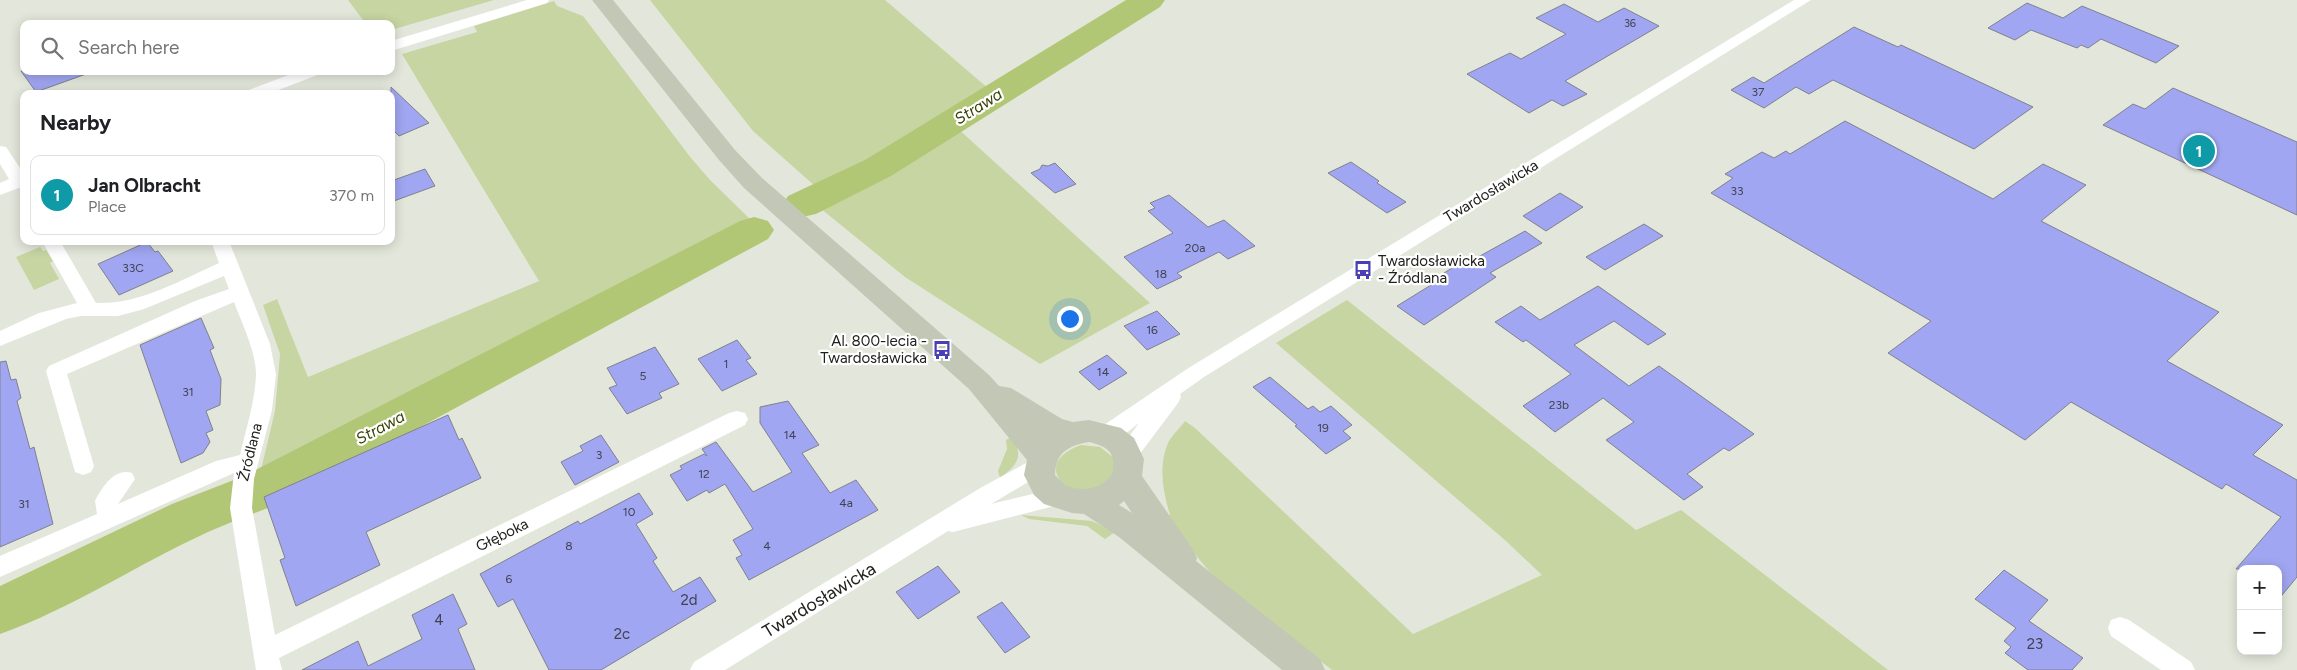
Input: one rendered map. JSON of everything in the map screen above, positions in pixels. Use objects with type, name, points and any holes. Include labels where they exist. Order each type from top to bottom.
[{"type":"street","points":[[395,45],[542,0]]},
{"type":"street","points":[[602,0],[727,155],[753,183],[979,382],[1034,417],[1052,427],[1070,433]]},
{"type":"street","name":"Twardosławicka","points":[[1120,455],[1180,385],[1197,372],[1804,0]]},
{"type":"street","points":[[263,90],[303,75]]},
{"type":"street","points":[[0,151],[20,178]]},
{"type":"street","points":[[0,189],[20,182]]},
{"type":"street","points":[[53,245],[90,309]]},
{"type":"street","name":"Źródlana","points":[[222,245],[260,344],[266,374],[261,410],[241,498],[268,661]]},
{"type":"street","points":[[0,339],[52,317],[73,311],[90,309],[104,312],[151,300],[230,266]]},
{"type":"street","points":[[83,466],[56,371],[202,306],[240,292]]},
{"type":"street","points":[[979,382],[1040,461],[1043,483],[1058,497],[1071,501],[1090,502],[1111,496],[1120,488],[1120,455]]},
{"type":"street","name":"Twardosławicka","points":[[1120,455],[1180,385]]},
{"type":"street","name":"Głęboka","points":[[268,661],[737,419]]},
{"type":"street","points":[[1040,461],[1054,442],[1070,433],[1089,431],[1120,455],[1138,497],[1177,553],[1208,592]]},
{"type":"street","points":[[0,567],[224,467],[249,461]]},
{"type":"street","name":"Twardosławicka","points":[[703,670],[935,529],[1040,461]]},
{"type":"street","points":[[109,518],[106,501],[124,479]]},
{"type":"street","name":"Twardosławicka","points":[[935,529],[1035,500],[1058,497]]},
{"type":"street","points":[[1090,502],[1130,528],[1308,670]]},
{"type":"street","points":[[2120,628],[2182,670]]},
{"type":"green space","points":[[348,0],[494,0],[395,29],[395,20],[363,20]]},
{"type":"green space","points":[[650,0],[885,0],[989,89],[876,159],[816,187],[753,131]]},
{"type":"green space","points":[[554,1],[557,6],[583,16],[691,158],[710,180],[752,221],[259,478],[275,411],[280,354],[263,305],[277,299],[308,377],[539,281],[402,54],[477,32],[474,26]]},
{"type":"green space","points":[[955,126],[1150,303],[1040,364],[905,277],[815,204],[850,188]]},
{"type":"green space","points":[[40,247],[43,251],[46,250],[53,261],[50,263],[59,279],[34,290],[16,257]]},
{"type":"green space","points":[[1347,300],[1636,530],[1681,510],[1888,670],[1332,670],[1218,582],[1166,519],[1170,515],[1165,497],[1163,461],[1168,443],[1185,421],[1195,428],[1413,634],[1542,575],[1506,541],[1276,343]]},
{"type":"green space","points":[[1011,437],[1018,450],[1017,460],[1011,469],[1000,478],[998,471],[1007,449],[1006,440]]},
{"type":"green space","points":[[1081,445],[1100,447],[1114,458],[1116,473],[1097,491],[1069,489],[1057,476],[1057,463],[1060,458],[1073,448]]},
{"type":"green space","points":[[1021,515],[1092,521],[1115,532],[1105,539],[1087,526],[1029,519]]},
{"type":"building","points":[[2027,3],[2063,18],[2082,6],[2179,46],[2156,63],[2101,39],[2088,48],[2081,45],[2077,48],[2031,30],[2015,40],[1988,28]]},
{"type":"building","points":[[1564,4],[1598,22],[1624,8],[1659,26],[1565,81],[1587,94],[1563,106],[1552,100],[1529,113],[1467,74],[1510,53],[1521,59],[1566,34],[1536,18]]},
{"type":"building","points":[[1854,27],[1898,47],[1901,45],[2033,107],[1974,149],[1833,80],[1809,94],[1796,87],[1764,108],[1731,90],[1753,77],[1764,83]]},
{"type":"building","points":[[24,75],[83,75],[42,90],[35,90]]},
{"type":"building","points":[[2173,88],[2297,142],[2297,215],[2103,125],[2133,104],[2145,109]]},
{"type":"building","points":[[395,91],[429,123],[399,136],[395,132]]},
{"type":"building","points":[[1845,121],[1993,199],[2043,164],[2086,185],[2041,221],[2219,312],[2167,361],[2283,425],[2253,455],[2297,480],[2297,577],[2282,595],[2282,565],[2239,565],[2281,517],[2226,484],[2222,489],[2071,402],[2025,440],[1888,353],[1931,321],[1711,193],[1733,178],[1725,174],[1762,152],[1774,158],[1786,151],[1790,154]]},
{"type":"building","points":[[1351,162],[1379,181],[1377,183],[1406,202],[1387,213],[1328,173]]},
{"type":"building","points":[[1055,163],[1076,184],[1055,193],[1031,173],[1040,169],[1042,165],[1048,166]]},
{"type":"building","points":[[425,169],[435,186],[395,201],[395,180]]},
{"type":"building","points":[[1560,193],[1583,207],[1546,231],[1523,216]]},
{"type":"building","points":[[1169,195],[1208,227],[1224,220],[1255,246],[1228,259],[1219,252],[1177,273],[1182,277],[1157,289],[1124,257],[1173,233],[1148,211],[1155,208],[1150,203]]},
{"type":"building","points":[[1644,224],[1663,236],[1605,270],[1586,257]]},
{"type":"building","points":[[1525,231],[1542,243],[1490,273],[1496,277],[1424,325],[1397,306],[1444,277],[1441,275],[1467,258],[1471,261]]},
{"type":"building","points":[[140,245],[149,245],[155,252],[158,251],[173,271],[119,295],[98,264]]},
{"type":"building","points":[[1598,286],[1666,334],[1648,345],[1614,321],[1574,345],[1629,386],[1659,366],[1754,434],[1729,451],[1724,448],[1687,474],[1703,487],[1684,500],[1606,440],[1634,422],[1603,398],[1555,432],[1523,406],[1571,374],[1526,340],[1523,342],[1495,322],[1521,306],[1540,320]]},
{"type":"building","points":[[1157,311],[1180,334],[1147,350],[1124,326]]},
{"type":"building","points":[[201,318],[214,348],[210,350],[221,379],[220,405],[206,411],[213,430],[206,433],[210,442],[203,453],[181,463],[140,345]]},
{"type":"building","points":[[737,340],[751,358],[746,360],[757,374],[722,391],[698,359]]},
{"type":"building","points":[[655,347],[679,384],[659,393],[662,398],[627,414],[609,388],[617,385],[607,368]]},
{"type":"building","points":[[1107,355],[1127,373],[1099,390],[1079,372]]},
{"type":"building","points":[[6,361],[11,380],[16,379],[21,398],[17,401],[30,449],[34,447],[53,524],[0,547],[0,362]]},
{"type":"building","points":[[1270,377],[1308,409],[1313,406],[1320,412],[1331,406],[1352,425],[1343,431],[1351,438],[1326,454],[1295,426],[1297,425],[1253,387]]},
{"type":"building","points":[[788,401],[819,445],[802,453],[830,493],[856,480],[878,510],[749,580],[736,558],[742,555],[733,540],[753,529],[725,484],[709,493],[707,490],[687,501],[670,475],[682,469],[680,466],[704,454],[707,456],[702,449],[716,442],[753,492],[792,472],[760,423],[760,407]]},
{"type":"building","points":[[448,415],[459,440],[462,438],[481,478],[366,532],[380,565],[296,606],[280,560],[285,558],[264,497]]},
{"type":"building","points":[[601,435],[619,462],[575,485],[561,462],[583,451],[580,446]]},
{"type":"building","points":[[639,493],[653,514],[636,524],[657,558],[653,561],[673,592],[700,577],[716,601],[601,670],[549,670],[513,599],[498,607],[480,574],[578,521],[580,524]]},
{"type":"building","points":[[938,566],[960,592],[918,619],[896,592]]},
{"type":"building","points":[[2004,570],[2048,600],[2029,621],[2083,658],[2072,670],[2028,670],[2005,653],[2011,647],[2004,641],[2016,628],[1975,599]]},
{"type":"building","points":[[453,594],[467,624],[458,629],[475,670],[302,670],[358,641],[368,666],[422,639],[412,615]]},
{"type":"building","points":[[1002,602],[1030,637],[1005,653],[977,617]]},
{"type":"waterway","name":"Strawa","points":[[802,205],[878,168],[1149,0]]},
{"type":"waterway","name":"Strawa","points":[[0,611],[108,560],[190,518],[261,490],[754,230]]},
{"type":"place","name":"Jan Olbracht","points":[[2199,151]]},
{"type":"place","name":"Twardosławicka - Źródlana","points":[[1363,270]]},
{"type":"place","name":"Al. 800-lecia - Twardosławicka","points":[[942,350]]}]
